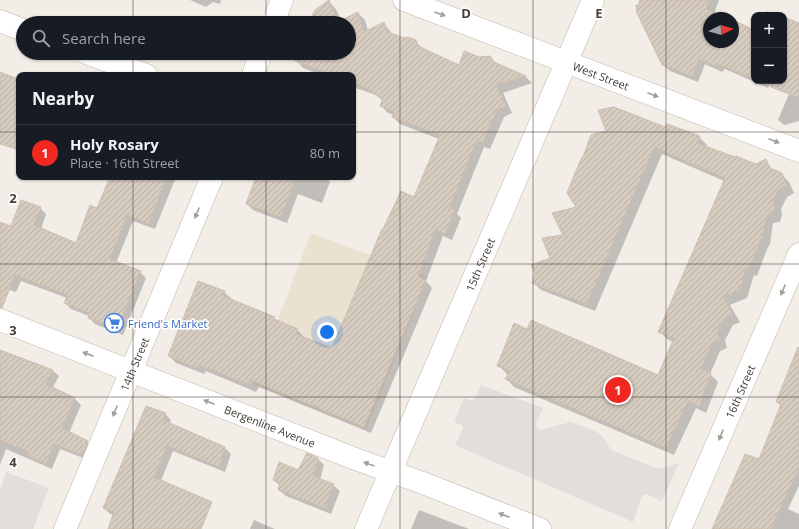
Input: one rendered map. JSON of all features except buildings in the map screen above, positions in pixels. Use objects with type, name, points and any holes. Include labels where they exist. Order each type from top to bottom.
[{"type":"street","points":[[276,16],[282,0]]},
{"type":"street","name":"West Street","points":[[404,0],[799,151]]},
{"type":"street","name":"15th Street","points":[[366,529],[593,0]]},
{"type":"street","points":[[0,22],[16,28]]},
{"type":"street","points":[[105,60],[138,72]]},
{"type":"street","points":[[254,72],[259,60]]},
{"type":"street","name":"14th Street","points":[[65,529],[211,180]]},
{"type":"street","name":"16th Street","points":[[680,529],[799,254]]},
{"type":"street","name":"Bergenline Avenue","points":[[0,320],[540,529]]},
{"type":"shaded area","points":[[311,233],[428,277],[366,429],[253,384]]},
{"type":"shaded area","points":[[481,385],[543,408],[536,423],[537,428],[540,430],[571,422],[597,432],[603,437],[611,450],[659,469],[679,463],[662,501],[649,495],[644,495],[641,498],[633,522],[455,445],[463,428],[462,425],[454,422],[464,398],[472,401],[475,399]]},
{"type":"shaded area","points":[[6,472],[49,488],[33,529],[0,529],[0,491]]},
{"type":"place","name":"Friend's Market","points":[[114,323]]},
{"type":"place","name":"Holy Rosary","points":[[618,390]]}]
